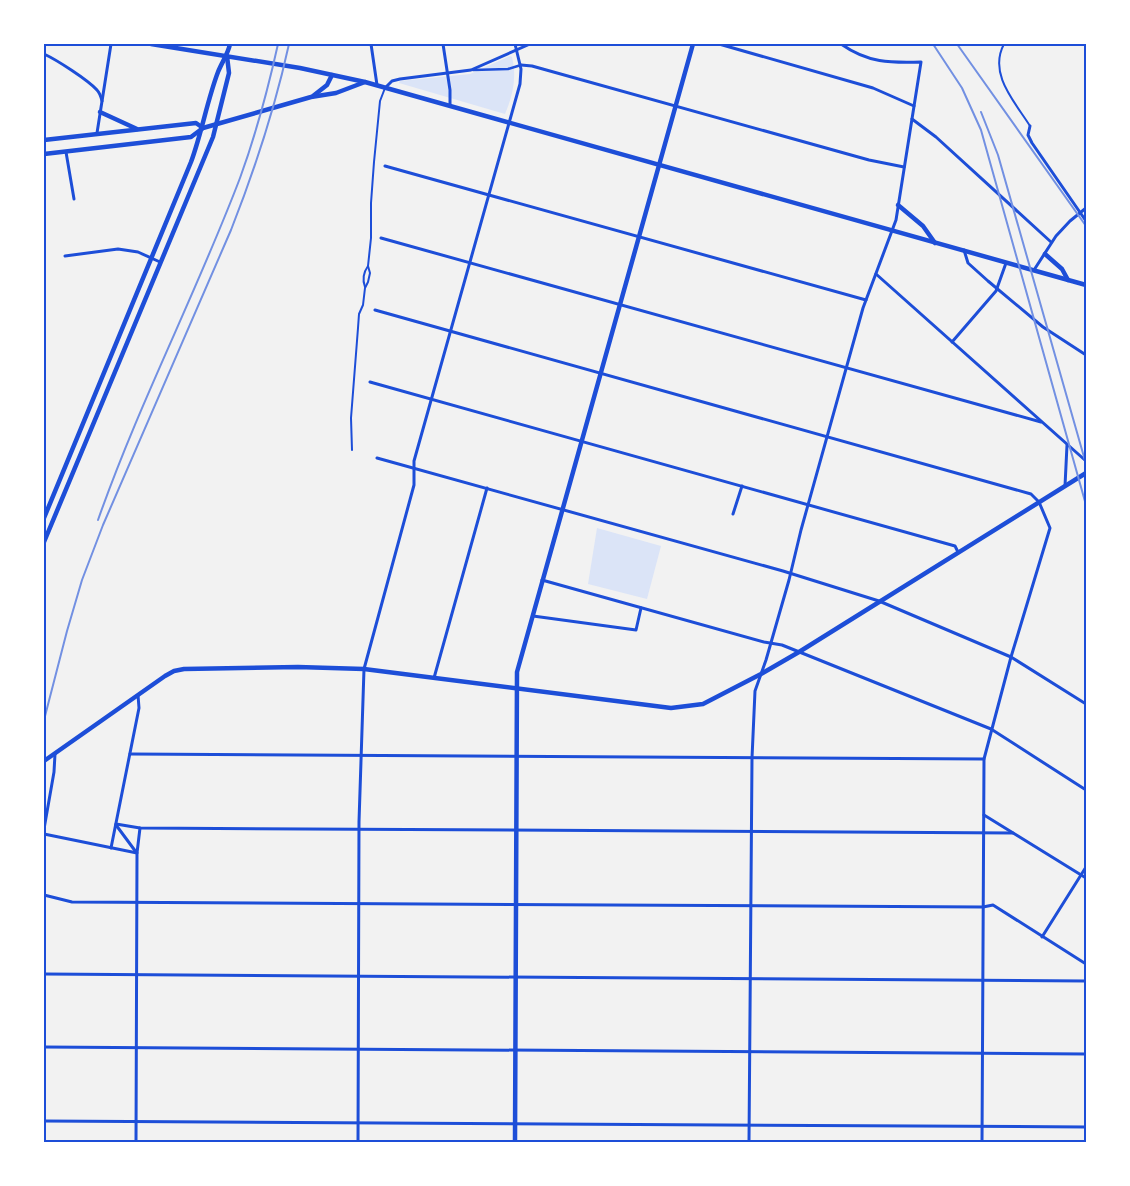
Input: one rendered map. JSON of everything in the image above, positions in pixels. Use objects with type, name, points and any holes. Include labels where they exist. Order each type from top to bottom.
[{"type":"main road","points":[[151,44],[300,68],[377,85],[1086,285]]},
{"type":"main road","points":[[44,518],[191,162],[203,128],[218,71],[227,56],[230,44]]},
{"type":"main road","points":[[515,1142],[516,677],[519,660],[693,44]]},
{"type":"main road","points":[[44,542],[213,137],[229,73],[227,56]]},
{"type":"main road","points":[[311,97],[327,85],[332,75]]},
{"type":"main road","points":[[44,154],[191,137],[203,128],[311,97],[336,93],[365,82]]},
{"type":"main road","points":[[100,112],[138,129]]},
{"type":"main road","points":[[44,140],[196,123],[203,128]]},
{"type":"main road","points":[[898,205],[922,226],[935,243]]},
{"type":"main road","points":[[1045,254],[1062,268],[1068,280]]},
{"type":"main road","points":[[104,372],[113,376]]},
{"type":"main road","points":[[90,407],[98,410]]},
{"type":"main road","points":[[73,446],[82,450]]},
{"type":"main road","points":[[44,761],[169,674],[184,669],[298,667],[364,669],[670,708],[703,704],[799,652],[1086,473]]},
{"type":"main road","points":[[48,508],[56,512]]},
{"type":"street","points":[[97,133],[111,44]]},
{"type":"street","points":[[371,44],[377,85]]},
{"type":"street","points":[[444,44],[450,90],[450,106]]},
{"type":"street","points":[[358,1142],[359,829],[364,669],[414,485],[413,468],[521,80],[521,66],[515,44]]},
{"type":"street","points":[[471,70],[530,44]]},
{"type":"street","points":[[719,44],[873,88],[914,106]]},
{"type":"street","points":[[750,1142],[751,831],[754,698],[791,573],[808,505],[866,300],[892,230],[898,205],[922,62],[883,62],[857,55],[841,44]]},
{"type":"street","points":[[44,54],[93,86],[99,92],[102,102]]},
{"type":"street","points":[[386,88],[392,82],[400,79],[471,70],[532,66],[869,160],[904,167]]},
{"type":"street","points":[[912,119],[936,137],[1051,242]]},
{"type":"street","points":[[1030,126],[1028,135],[1032,143],[1086,220]]},
{"type":"street","points":[[66,152],[74,199]]},
{"type":"street","points":[[385,166],[866,300]]},
{"type":"street","points":[[1034,271],[1059,232],[1086,208]]},
{"type":"street","points":[[381,238],[1041,422]]},
{"type":"street","points":[[65,256],[113,248],[138,252],[160,262]]},
{"type":"street","points":[[964,250],[968,263],[998,289],[1043,327],[1086,355]]},
{"type":"street","points":[[952,342],[998,289],[1006,263]]},
{"type":"street","points":[[876,274],[1086,461]]},
{"type":"street","points":[[375,310],[1031,494],[1039,502],[1050,528],[1011,657],[984,759],[982,1142]]},
{"type":"street","points":[[370,382],[955,546],[958,552]]},
{"type":"street","points":[[1065,487],[1067,445]]},
{"type":"street","points":[[377,458],[791,573],[879,601],[1011,657],[1086,704]]},
{"type":"street","points":[[733,514],[742,486]]},
{"type":"street","points":[[434,678],[487,488]]},
{"type":"street","points":[[542,580],[799,652],[991,729],[1086,790]]},
{"type":"street","points":[[532,616],[636,630],[641,608]]},
{"type":"street","points":[[111,848],[139,708],[138,695]]},
{"type":"street","points":[[44,829],[54,772],[55,754]]},
{"type":"street","points":[[130,754],[984,759]]},
{"type":"street","points":[[983,815],[1086,878]]},
{"type":"street","points":[[116,824],[140,828],[1013,833]]},
{"type":"street","points":[[116,824],[137,853]]},
{"type":"street","points":[[136,1142],[137,853],[140,828]]},
{"type":"street","points":[[44,834],[137,853]]},
{"type":"street","points":[[1042,937],[1086,867]]},
{"type":"street","points":[[44,895],[72,902],[983,907],[993,905],[1086,964]]},
{"type":"street","points":[[44,974],[1086,981]]},
{"type":"street","points":[[44,1047],[1086,1054]]},
{"type":"street","points":[[44,1121],[1086,1127]]},
{"type":"lane","points":[[1004,44],[999,56],[999,72],[1006,89],[1030,126]]},
{"type":"lane","points":[[352,450],[351,418],[359,314],[363,305],[365,288],[370,272],[368,266],[374,162],[380,101],[386,88]]},
{"type":"lane","points":[[365,288],[363,282],[364,271],[368,266]]},
{"type":"shaded area","points":[[510,56],[512,57],[514,79],[512,93],[505,114],[399,83],[400,81],[470,74]]},
{"type":"shaded area","points":[[597,528],[661,546],[647,599],[588,584]]},
{"type":"railway","points":[[98,520],[131,434],[240,178],[261,111],[278,44]]},
{"type":"railway","points":[[44,720],[82,580],[103,525],[231,230],[264,138],[289,44]]},
{"type":"railway","points":[[933,44],[962,88],[981,130],[1086,505]]},
{"type":"railway","points":[[957,44],[1086,226]]},
{"type":"railway","points":[[981,112],[998,155],[1086,464]]}]
